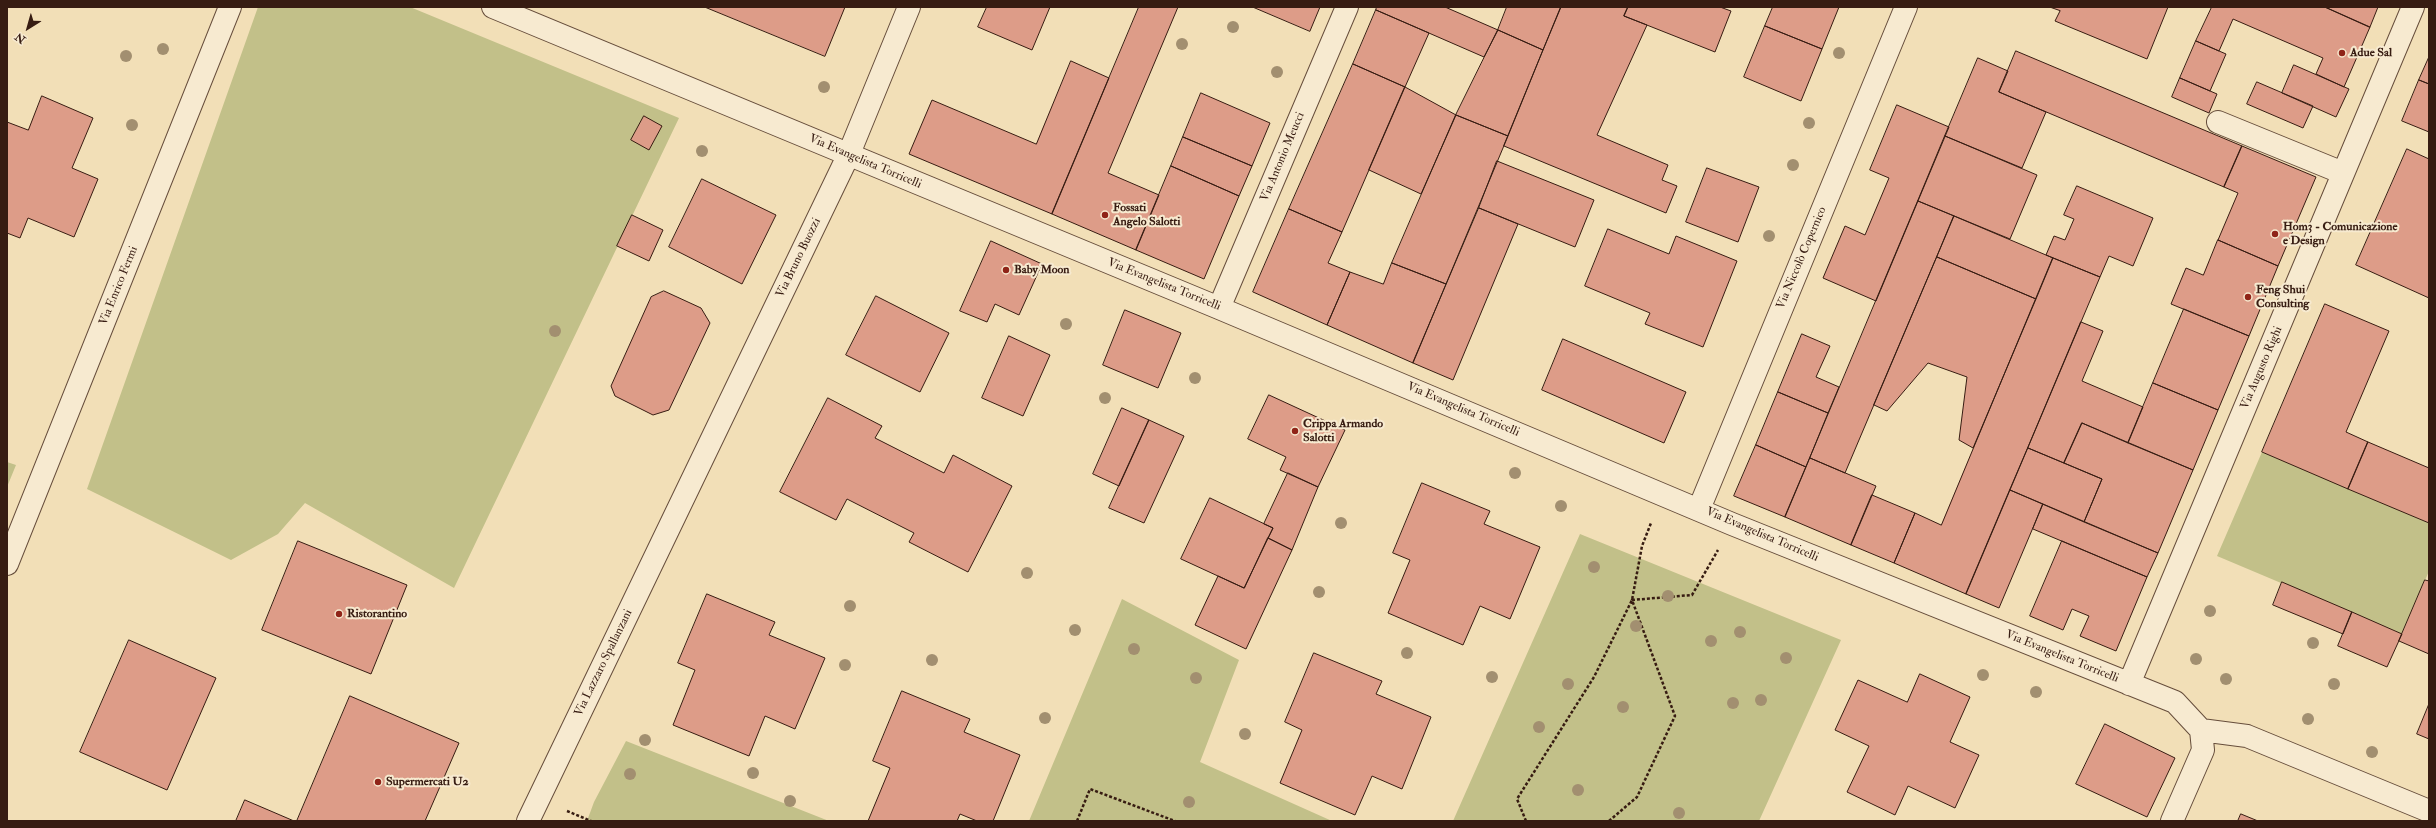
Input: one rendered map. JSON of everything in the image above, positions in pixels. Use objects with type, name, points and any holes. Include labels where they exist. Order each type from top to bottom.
[{"type":"street","name":"Via Enrico Fermi","points":[[7,564],[230,7]]},
{"type":"street","name":"Via Evangelista Torricelli","points":[[493,7],[848,156],[1219,308],[1732,524],[2175,702],[2201,730]]},
{"type":"street","name":"Via Bruno Buozzi","points":[[680,505],[848,156],[909,7]]},
{"type":"street","name":"Via Antonio Meucci","points":[[1219,308],[1347,7]]},
{"type":"street","name":"Via Niccolò Copernico","points":[[1699,509],[1906,7]]},
{"type":"street","name":"Via Augusto Righi","points":[[2129,684],[2413,7]]},
{"type":"street","points":[[2218,122],[2343,173]]},
{"type":"street","name":"Via Lazzaro Spallanzani","points":[[528,821],[680,505]]},
{"type":"street","points":[[2172,821],[2203,750],[2201,730],[2247,736],[2429,811]]},
{"type":"path","points":[[1632,600],[1692,595],[1732,524]]},
{"type":"path","points":[[1526,821],[1517,799],[1594,677],[1632,600]]},
{"type":"path","points":[[1609,821],[1637,797],[1675,716],[1632,600]]},
{"type":"path","points":[[1077,821],[1090,789],[1175,821]]},
{"type":"shaded area","points":[[258,7],[410,7],[679,118],[454,588],[305,503],[278,534],[231,560],[87,489]]},
{"type":"shaded area","points":[[2262,452],[2429,523],[2429,571],[2402,634],[2217,556]]},
{"type":"shaded area","points":[[7,462],[16,465],[7,487]]},
{"type":"shaded area","points":[[1580,534],[1841,640],[1759,821],[1453,821]]},
{"type":"shaded area","points":[[1122,599],[1239,660],[1200,762],[1332,821],[1029,821]]},
{"type":"shaded area","points":[[626,741],[829,821],[587,821],[594,802]]},
{"type":"building","points":[[705,7],[845,7],[825,56]]},
{"type":"building","points":[[987,7],[1050,7],[1032,50],[978,27]]},
{"type":"building","points":[[1139,7],[1178,7],[1108,173],[1159,195],[1136,250],[1052,214]]},
{"type":"building","points":[[1253,7],[1320,7],[1310,31]]},
{"type":"building","points":[[1377,7],[1445,7],[1498,30],[1484,57],[1376,10]]},
{"type":"building","points":[[1507,7],[1561,7],[1543,50],[1498,30]]},
{"type":"building","points":[[1561,7],[1628,7],[1624,16],[1647,25],[1597,135],[1668,165],[1662,180],[1677,186],[1666,213],[1504,146]]},
{"type":"building","points":[[1628,7],[1720,7],[1731,11],[1715,52],[1624,16]]},
{"type":"building","points":[[1773,7],[1839,7],[1822,49],[1765,26]]},
{"type":"building","points":[[2050,7],[2168,7],[2147,59],[2055,21],[2060,11]]},
{"type":"building","points":[[2212,7],[2325,7],[2370,27],[2344,87],[2316,74],[2323,58],[2233,19],[2219,51],[2196,41]]},
{"type":"building","points":[[2325,7],[2378,7],[2370,27]]},
{"type":"building","points":[[1376,10],[1429,33],[1405,87],[1353,64]]},
{"type":"building","points":[[1765,26],[1822,49],[1801,101],[1744,77]]},
{"type":"building","points":[[1498,30],[1543,50],[1508,136],[1456,115]]},
{"type":"building","points":[[2196,41],[2226,54],[2210,91],[2180,78]]},
{"type":"building","points":[[2016,51],[2242,146],[2224,187],[1999,92]]},
{"type":"building","points":[[2429,57],[2429,84],[2419,80]]},
{"type":"building","points":[[1978,58],[2008,71],[1999,92],[2046,112],[2022,168],[1945,136]]},
{"type":"building","points":[[1071,61],[1109,78],[1052,214],[909,154],[932,100],[1036,144]]},
{"type":"building","points":[[1353,64],[1405,87],[1342,232],[1289,209]]},
{"type":"building","points":[[2294,65],[2349,89],[2336,117],[2282,93]]},
{"type":"building","points":[[2180,78],[2217,94],[2209,113],[2172,97]]},
{"type":"building","points":[[2419,80],[2429,84],[2429,132],[2402,121]]},
{"type":"building","points":[[2257,82],[2313,106],[2303,128],[2247,104]]},
{"type":"building","points":[[1405,87],[1456,115],[1421,194],[1369,170]]},
{"type":"building","points":[[1201,93],[1270,123],[1252,166],[1183,137]]},
{"type":"building","points":[[42,96],[93,118],[72,168],[98,179],[74,237],[28,218],[20,238],[7,233],[7,122],[28,130]]},
{"type":"building","points":[[1897,105],[1949,127],[1876,301],[1823,278],[1845,226],[1865,235],[1889,178],[1870,170]]},
{"type":"building","points":[[1456,115],[1508,136],[1446,284],[1392,263]]},
{"type":"building","points":[[644,116],[662,126],[649,150],[631,140]]},
{"type":"building","points":[[1945,136],[2037,175],[2010,239],[1918,201]]},
{"type":"building","points":[[1183,137],[1252,166],[1239,196],[1171,166]]},
{"type":"building","points":[[2242,146],[2316,177],[2278,266],[2218,240],[2238,193],[2224,187]]},
{"type":"building","points":[[2407,149],[2429,159],[2429,298],[2356,265]]},
{"type":"building","points":[[1497,161],[1594,200],[1575,247],[1479,208]]},
{"type":"building","points":[[1171,166],[1239,196],[1204,279],[1136,250]]},
{"type":"building","points":[[1707,168],[1759,187],[1738,242],[1686,222]]},
{"type":"building","points":[[702,179],[776,215],[742,284],[669,247]]},
{"type":"building","points":[[2077,186],[2153,218],[2133,266],[2109,256],[2100,277],[2046,255],[2054,236],[2065,240],[2074,219],[2064,215]]},
{"type":"building","points":[[1918,201],[1954,216],[1845,473],[1810,458]]},
{"type":"building","points":[[1479,208],[1518,224],[1453,380],[1413,363]]},
{"type":"building","points":[[1289,209],[1342,232],[1328,263],[1350,272],[1327,325],[1253,292]]},
{"type":"building","points":[[632,215],[663,230],[649,261],[617,246]]},
{"type":"building","points":[[1954,216],[2053,258],[2036,299],[1937,257]]},
{"type":"building","points":[[1608,229],[1669,254],[1676,236],[1737,261],[1703,347],[1645,324],[1650,313],[1585,286]]},
{"type":"building","points":[[2218,240],[2278,266],[2249,336],[2171,304],[2186,268],[2203,275]]},
{"type":"building","points":[[991,241],[1042,264],[1019,315],[995,304],[987,322],[960,311]]},
{"type":"building","points":[[1937,257],[2036,299],[1973,448],[1959,440],[1967,377],[1928,363],[1887,411],[1874,405]]},
{"type":"building","points":[[2053,258],[2100,277],[1966,594],[1894,563],[1915,513],[1941,525]]},
{"type":"building","points":[[1392,263],[1446,284],[1413,363],[1327,325],[1350,272],[1383,284]]},
{"type":"building","points":[[664,291],[701,308],[710,323],[669,410],[653,415],[615,396],[611,386],[651,297]]},
{"type":"building","points":[[876,296],[949,333],[920,392],[846,355]]},
{"type":"building","points":[[2325,304],[2389,331],[2346,432],[2368,442],[2348,489],[2262,452]]},
{"type":"building","points":[[2184,309],[2249,336],[2218,410],[2153,383]]},
{"type":"building","points":[[1125,310],[1181,333],[1158,388],[1103,365]]},
{"type":"building","points":[[2081,322],[2103,331],[2082,381],[2143,407],[2128,443],[2082,423],[2064,463],[2028,448]]},
{"type":"building","points":[[1802,334],[1830,346],[1816,377],[1839,387],[1828,413],[1778,392]]},
{"type":"building","points":[[1009,336],[1050,355],[1023,416],[982,398]]},
{"type":"building","points":[[1563,339],[1686,392],[1664,443],[1542,390]]},
{"type":"building","points":[[2153,383],[2218,410],[2193,470],[2128,443]]},
{"type":"building","points":[[1778,392],[1828,413],[1806,467],[1756,445]]},
{"type":"building","points":[[1269,395],[1345,430],[1318,487],[1280,470],[1286,457],[1248,439]]},
{"type":"building","points":[[828,398],[882,426],[875,438],[944,473],[953,455],[1012,486],[968,572],[909,542],[914,533],[847,499],[836,520],[780,492]]},
{"type":"building","points":[[1122,408],[1149,420],[1119,486],[1093,474]]},
{"type":"building","points":[[1149,420],[1184,436],[1144,523],[1109,508]]},
{"type":"building","points":[[2082,423],[2193,470],[2158,553],[2084,522],[2102,479],[2064,463]]},
{"type":"building","points":[[2368,442],[2429,468],[2429,523],[2348,489]]},
{"type":"building","points":[[1756,445],[1806,467],[1785,517],[1734,496]]},
{"type":"building","points":[[2028,448],[2102,479],[2084,522],[2010,490]]},
{"type":"building","points":[[1810,458],[1876,486],[1851,545],[1785,517]]},
{"type":"building","points":[[1288,473],[1318,487],[1292,550],[1268,538],[1273,528],[1264,524]]},
{"type":"building","points":[[1422,483],[1490,511],[1484,524],[1540,547],[1510,619],[1480,606],[1463,645],[1388,613],[1410,560],[1393,553]]},
{"type":"building","points":[[2010,490],[2043,504],[1999,608],[1966,594]]},
{"type":"building","points":[[1872,495],[1915,513],[1894,563],[1851,545]]},
{"type":"building","points":[[1210,498],[1273,528],[1244,588],[1181,559]]},
{"type":"building","points":[[2043,504],[2158,553],[2147,577],[2033,529]]},
{"type":"building","points":[[1268,538],[1292,550],[1246,649],[1195,625],[1218,576],[1244,588]]},
{"type":"building","points":[[298,541],[407,585],[371,674],[262,630]]},
{"type":"building","points":[[2062,541],[2147,577],[2116,651],[2080,636],[2089,616],[2072,609],[2063,630],[2030,616]]},
{"type":"building","points":[[2425,580],[2429,581],[2429,654],[2399,641]]},
{"type":"building","points":[[2282,582],[2352,612],[2343,634],[2273,605]]},
{"type":"building","points":[[707,594],[775,622],[769,635],[825,658],[795,729],[765,716],[749,756],[673,725],[695,670],[678,663]]},
{"type":"building","points":[[2352,612],[2402,634],[2387,667],[2338,646]]},
{"type":"building","points":[[129,640],[216,678],[167,790],[80,752]]},
{"type":"building","points":[[1314,653],[1382,681],[1376,694],[1431,717],[1402,789],[1372,776],[1355,815],[1280,783],[1302,730],[1285,722]]},
{"type":"building","points":[[1920,674],[1970,697],[1950,742],[1979,755],[1955,808],[1908,786],[1895,815],[1847,792],[1869,746],[1835,730],[1858,680],[1907,702]]},
{"type":"building","points":[[902,691],[970,719],[964,732],[1020,755],[993,821],[977,821],[960,814],[957,821],[868,821],[890,768],[873,761]]},
{"type":"building","name":"Supermercati U2","points":[[350,696],[459,743],[425,821],[297,821]]},
{"type":"building","points":[[2429,704],[2429,739],[2417,734]]},
{"type":"building","points":[[2105,724],[2175,758],[2147,817],[2076,784]]},
{"type":"building","points":[[245,800],[294,821],[236,821]]},
{"type":"building","points":[[2241,814],[2258,821],[2238,821]]},
{"type":"place","name":"Adue Sal","points":[[2342,53]]},
{"type":"place","name":"Fossati Angelo Salotti","points":[[1105,215]]},
{"type":"place","name":"Hom3 - Comunicazione e Design","points":[[2275,234]]},
{"type":"place","name":"Baby Moon","points":[[1006,270]]},
{"type":"place","name":"Feng Shui Consulting","points":[[2248,297]]},
{"type":"place","name":"Crippa Armando Salotti","points":[[1295,431]]},
{"type":"place","name":"Ristorantino","points":[[339,614]]},
{"type":"place","name":"Supermercati U2","points":[[378,782]]}]
